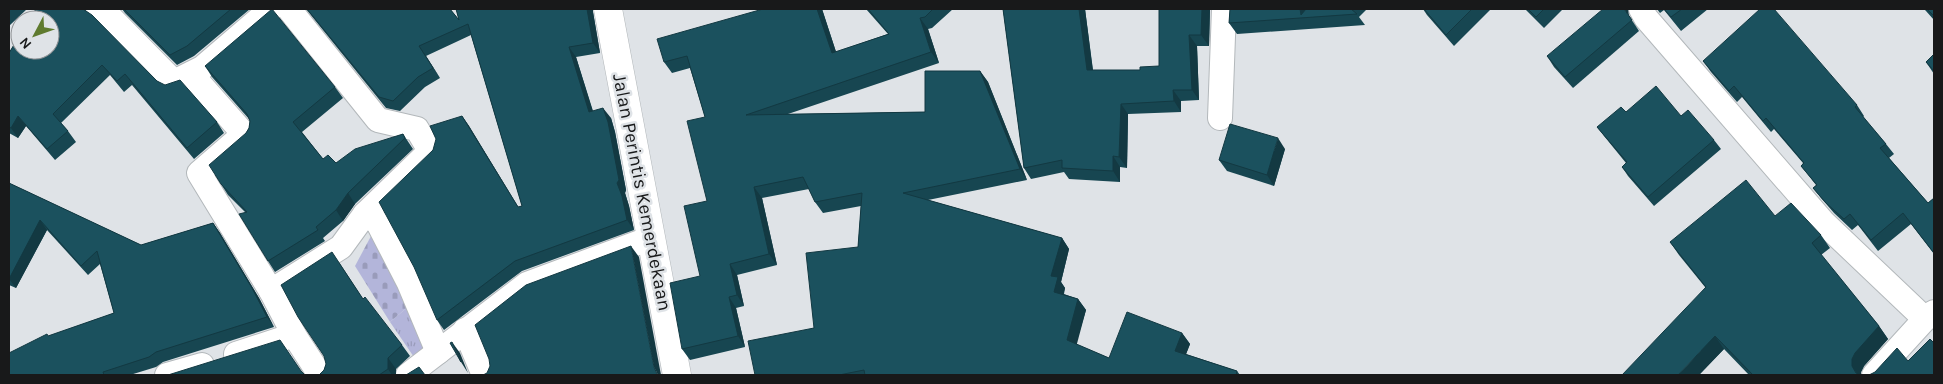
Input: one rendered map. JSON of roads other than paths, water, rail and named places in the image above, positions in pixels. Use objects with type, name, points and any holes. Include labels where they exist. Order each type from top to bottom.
[{"type":"main road","name":"Jalan Perintis Kemerdekaan","points":[[608,9],[677,375]]},
{"type":"street","points":[[98,9],[108,15],[174,82],[202,68],[271,9]]},
{"type":"street","points":[[271,291],[341,246],[366,214],[430,151],[417,129],[378,120],[289,9]]},
{"type":"street","points":[[1220,118],[1224,9]]},
{"type":"street","points":[[1640,9],[1824,223],[1930,315],[1874,375]]},
{"type":"street","points":[[192,74],[244,134],[199,173],[271,291],[294,336],[320,375]]},
{"type":"street","points":[[366,214],[378,223],[409,283],[438,352]]},
{"type":"street","points":[[408,375],[527,284],[651,238]]},
{"type":"street","points":[[465,330],[484,375]]},
{"type":"street","points":[[167,375],[294,336]]}]
